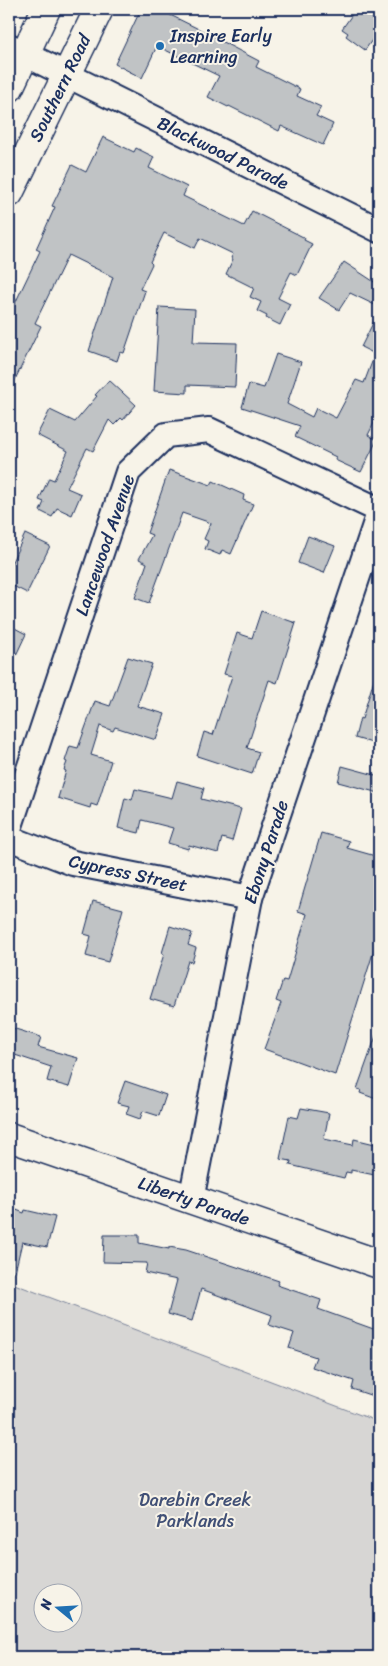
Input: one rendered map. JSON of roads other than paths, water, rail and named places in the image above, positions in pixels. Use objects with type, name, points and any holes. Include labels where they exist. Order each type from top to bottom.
[{"type":"street","points":[[9,88],[17,50],[46,9]]},
{"type":"street","name":"Southern Road","points":[[9,193],[98,9]]},
{"type":"street","name":"Blackwood Parade","points":[[17,50],[379,230]]},
{"type":"street","name":"Lancewood Avenue","points":[[9,829],[128,472],[166,435],[210,430],[379,512]]},
{"type":"street","name":"Ebony Parade","points":[[191,1200],[250,898],[379,512]]},
{"type":"street","name":"Cypress Street","points":[[9,838],[73,863],[250,898]]},
{"type":"street","name":"Liberty Parade","points":[[9,1137],[379,1264]]},
{"type":"place","name":"Inspire Early Learning","points":[[160,46]]},
{"type":"park label","name":"Darebin Creek Parklands","points":[[195,1510]]}]
